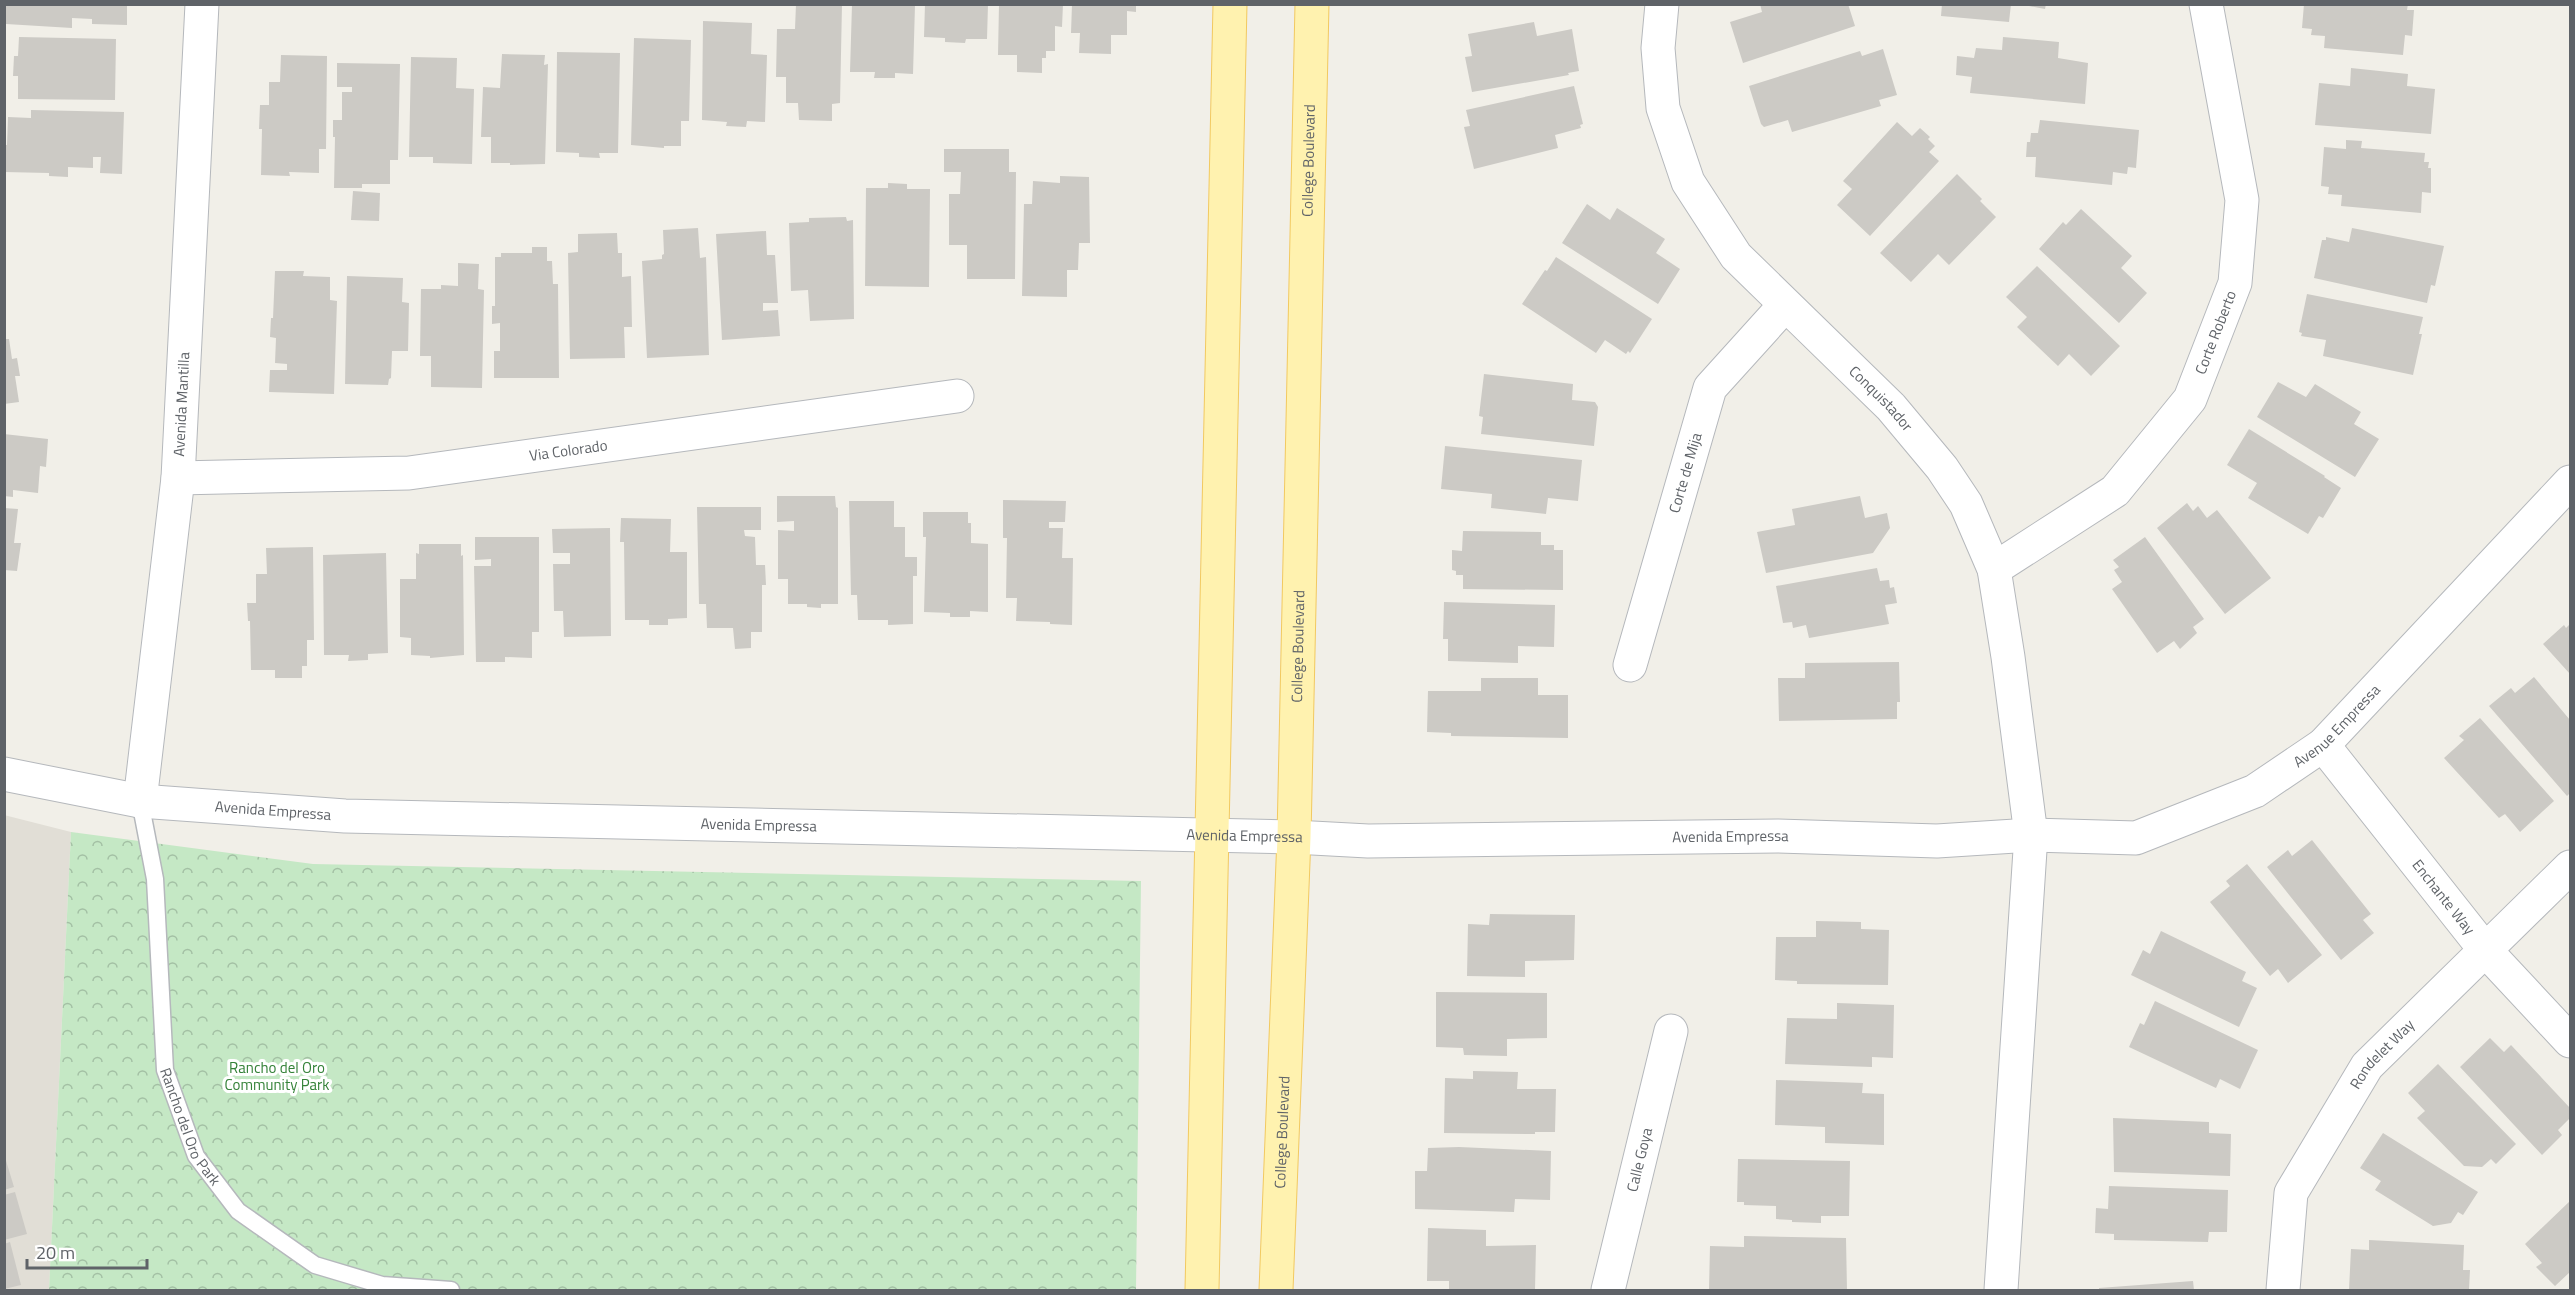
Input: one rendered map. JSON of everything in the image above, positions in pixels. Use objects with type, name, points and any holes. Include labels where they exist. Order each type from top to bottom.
[{"type":"main road","points":[[1202,1290],[1230,4]]},
{"type":"main road","name":"College Boulevard","points":[[1276,1290],[1294,837],[1312,4]]},
{"type":"street","name":"Avenida Mantilla","points":[[140,801],[178,478],[202,4]]},
{"type":"street","name":"Conquistador","points":[[1662,4],[1658,48],[1663,108],[1688,182],[1736,256],[1891,407],[1942,468],[1966,504],[1994,569],[2031,835]]},
{"type":"street","name":"Corte Roberto","points":[[1994,569],[2115,491],[2190,399],[2235,283],[2242,200],[2206,4]]},
{"type":"street","name":"Corte de Mija","points":[[1630,665],[1710,388],[1785,305]]},
{"type":"street","name":"Via Colorado","points":[[178,478],[409,473],[957,396]]},
{"type":"street","name":"Avenue Empressa","points":[[2031,835],[2136,838],[2254,791],[2323,745],[2571,482]]},
{"type":"street","name":"Enchante Way","points":[[2323,745],[2486,951],[2571,1041]]},
{"type":"street","name":"Avenida Empressa","points":[[4,774],[140,801],[345,816],[1294,837],[1368,841],[1778,837],[1937,841],[2031,835]]},
{"type":"street","points":[[2001,1290],[2031,835]]},
{"type":"street","name":"Rondelet Way","points":[[2283,1290],[2291,1193],[2367,1066],[2571,867]]},
{"type":"street","name":"Calle Goya","points":[[1608,1290],[1671,1031]]},
{"type":"lane","name":"Rancho del Oro Park","points":[[140,801],[155,879],[165,1070],[196,1156],[238,1211],[315,1265],[382,1285],[451,1290]]},
{"type":"shaded area","points":[[4,815],[71,832],[49,1290],[5,1290]]},
{"type":"green space","name":"Rancho del Oro Community Park","points":[[71,832],[313,864],[1141,881],[1136,1290],[49,1290]]},
{"type":"building","points":[[6,4],[127,4],[127,25],[92,24],[92,19],[72,18],[72,28],[6,24]]},
{"type":"building","points":[[796,4],[842,4],[840,103],[832,104],[832,121],[799,120],[798,103],[786,103],[786,77],[776,77],[777,29],[795,29]]},
{"type":"building","points":[[852,4],[915,5],[913,74],[895,73],[895,78],[874,78],[875,72],[850,72]]},
{"type":"building","points":[[925,4],[988,4],[987,39],[966,39],[965,43],[945,42],[945,38],[924,37]]},
{"type":"building","points":[[999,4],[1063,4],[1062,27],[1055,26],[1055,51],[1046,51],[1046,58],[1042,58],[1042,73],[1017,72],[1017,55],[998,55]]},
{"type":"building","points":[[1072,4],[1136,4],[1136,12],[1127,11],[1127,35],[1111,35],[1111,54],[1079,53],[1080,33],[1071,33]]},
{"type":"building","points":[[1760,4],[1848,4],[1855,26],[1743,63],[1730,22],[1762,12]]},
{"type":"building","points":[[1942,4],[2011,4],[2009,22],[1941,16]]},
{"type":"building","points":[[2019,4],[2046,4],[2045,9]]},
{"type":"building","points":[[2304,4],[2408,4],[2407,10],[2414,10],[2412,36],[2405,35],[2403,55],[2324,48],[2325,36],[2311,35],[2312,29],[2302,28]]},
{"type":"building","points":[[703,21],[752,23],[751,54],[767,55],[765,122],[747,121],[746,127],[726,126],[727,122],[702,120]]},
{"type":"building","points":[[1534,22],[1537,36],[1572,29],[1579,71],[1568,73],[1569,75],[1472,92],[1465,57],[1472,56],[1468,34]]},
{"type":"building","points":[[19,37],[116,39],[115,100],[18,99],[18,76],[13,76],[14,56],[18,56]]},
{"type":"building","points":[[2003,37],[2059,42],[2058,58],[2088,63],[2085,104],[1970,93],[1972,77],[1956,75],[1957,56],[1974,58],[1976,48],[2002,50]]},
{"type":"building","points":[[634,38],[691,40],[689,121],[681,121],[681,146],[664,146],[664,148],[631,145]]},
{"type":"building","points":[[1883,49],[1897,95],[1879,100],[1881,106],[1792,132],[1788,120],[1764,127],[1761,124],[1749,86],[1860,51],[1862,56]]},
{"type":"building","points":[[557,52],[620,53],[618,153],[599,153],[600,158],[579,157],[579,153],[556,152]]},
{"type":"building","points":[[502,54],[545,55],[544,65],[548,64],[545,164],[491,163],[491,137],[481,137],[483,87],[500,88]]},
{"type":"building","points":[[281,55],[327,56],[326,149],[319,149],[319,173],[289,172],[290,176],[261,175],[260,105],[269,105],[269,82],[280,82]]},
{"type":"building","points":[[411,57],[457,58],[456,88],[474,89],[472,164],[433,163],[433,157],[409,157]]},
{"type":"building","points":[[337,63],[400,64],[398,160],[390,160],[390,184],[362,184],[362,188],[334,188],[333,120],[342,120],[342,92],[352,92],[352,87],[337,87]]},
{"type":"building","points":[[2351,68],[2408,74],[2407,86],[2435,89],[2431,134],[2315,125],[2319,83],[2350,86]]},
{"type":"building","points":[[1574,86],[1583,124],[1580,125],[1581,128],[1555,135],[1558,148],[1474,169],[1464,127],[1470,126],[1466,110]]},
{"type":"building","points":[[31,110],[124,112],[122,174],[100,173],[101,157],[93,157],[93,168],[68,167],[68,177],[49,176],[49,173],[4,172],[4,145],[7,145],[8,117],[31,118]]},
{"type":"building","points":[[2040,120],[2139,130],[2136,168],[2128,167],[2127,174],[2113,172],[2112,185],[2035,177],[2036,157],[2026,157],[2027,142],[2030,142],[2031,133],[2038,133]]},
{"type":"building","points":[[1897,122],[1912,136],[1920,128],[1930,137],[1928,139],[1935,146],[1929,152],[1939,161],[1870,236],[1837,205],[1852,189],[1843,181]]},
{"type":"building","points":[[2346,140],[2362,141],[2361,148],[2425,153],[2424,162],[2429,162],[2428,168],[2431,168],[2431,193],[2422,192],[2421,213],[2341,206],[2342,195],[2328,194],[2329,187],[2321,186],[2324,147],[2346,149]]},
{"type":"building","points":[[944,149],[1009,149],[1009,172],[1016,172],[1015,279],[967,279],[967,245],[949,245],[949,194],[960,194],[961,172],[944,172]]},
{"type":"building","points":[[1957,174],[1996,217],[1949,265],[1938,254],[1911,282],[1880,253]]},
{"type":"building","points":[[1060,176],[1089,177],[1090,243],[1079,243],[1078,270],[1067,270],[1067,297],[1022,296],[1024,204],[1032,204],[1033,181],[1060,183]]},
{"type":"building","points":[[888,183],[907,184],[907,189],[930,189],[929,287],[865,286],[866,188],[888,188]]},
{"type":"building","points":[[353,191],[380,193],[379,221],[351,220]]},
{"type":"building","points":[[1587,204],[1610,220],[1617,208],[1665,239],[1656,253],[1680,269],[1658,304],[1562,243]]},
{"type":"building","points":[[2081,209],[2132,256],[2121,268],[2147,293],[2119,323],[2039,249],[2063,222],[2066,225]]},
{"type":"building","points":[[846,217],[847,221],[853,220],[854,319],[810,321],[808,290],[791,291],[789,223],[809,222],[809,218]]},
{"type":"building","points":[[698,228],[700,258],[706,257],[709,355],[647,358],[642,261],[662,259],[664,254],[663,230]]},
{"type":"building","points":[[2352,228],[2444,246],[2435,286],[2431,285],[2427,303],[2314,278],[2322,240],[2326,240],[2326,237],[2349,242]]},
{"type":"building","points":[[766,231],[767,255],[775,255],[778,303],[763,303],[763,311],[778,310],[780,336],[722,340],[716,234]]},
{"type":"building","points":[[617,233],[618,253],[622,253],[622,277],[631,276],[632,327],[624,327],[625,358],[570,359],[568,253],[578,252],[578,234]]},
{"type":"building","points":[[532,247],[547,247],[547,261],[552,261],[553,284],[558,284],[559,378],[494,378],[494,351],[500,351],[500,323],[492,324],[492,306],[495,306],[495,257],[501,257],[501,253],[532,253]]},
{"type":"building","points":[[1556,257],[1652,319],[1630,353],[1628,351],[1626,354],[1605,340],[1596,353],[1522,304]]},
{"type":"building","points":[[458,263],[479,264],[478,289],[484,290],[482,388],[431,387],[431,356],[420,356],[421,289],[441,289],[441,285],[458,286]]},
{"type":"building","points":[[2037,266],[2120,346],[2091,376],[2069,354],[2058,366],[2017,327],[2027,317],[2006,297]]},
{"type":"building","points":[[275,271],[304,271],[303,276],[330,277],[330,300],[337,301],[334,394],[269,392],[270,370],[287,370],[287,364],[275,363],[276,338],[270,337]]},
{"type":"building","points":[[347,276],[403,278],[402,302],[409,303],[408,351],[392,351],[391,378],[388,385],[345,384]]},
{"type":"building","points":[[2307,294],[2423,317],[2419,334],[2422,334],[2413,375],[2323,356],[2326,340],[2301,336],[2302,333],[2299,332]]},
{"type":"building","points":[[4,339],[9,339],[12,359],[17,358],[20,376],[15,376],[19,402],[4,404]]},
{"type":"building","points":[[1484,374],[1573,384],[1572,400],[1595,402],[1598,407],[1594,446],[1481,434],[1483,417],[1479,416]]},
{"type":"building","points":[[2278,382],[2306,397],[2315,384],[2361,412],[2354,424],[2379,439],[2355,477],[2257,417]]},
{"type":"building","points":[[2249,429],[2341,488],[2323,518],[2319,516],[2308,534],[2248,498],[2257,483],[2227,465]]},
{"type":"building","points":[[4,434],[48,439],[46,467],[40,466],[38,493],[13,490],[13,497],[4,496]]},
{"type":"building","points":[[1445,446],[1582,460],[1578,501],[1548,498],[1546,514],[1491,508],[1492,494],[1441,489]]},
{"type":"building","points":[[777,496],[835,496],[838,508],[838,604],[821,604],[821,608],[807,607],[807,604],[788,604],[788,579],[778,579],[778,530],[794,531],[794,521],[777,522]]},
{"type":"building","points":[[1860,496],[1865,518],[1887,513],[1890,528],[1873,553],[1766,573],[1757,532],[1795,525],[1792,509]]},
{"type":"building","points":[[1003,500],[1066,501],[1065,522],[1049,522],[1049,528],[1063,528],[1062,558],[1073,558],[1072,625],[1016,621],[1017,598],[1006,598],[1007,538],[1003,538]]},
{"type":"building","points":[[849,501],[894,501],[894,527],[905,527],[905,557],[917,557],[917,576],[913,576],[913,624],[888,625],[888,620],[858,620],[857,595],[851,595]]},
{"type":"building","points":[[2187,503],[2193,511],[2198,506],[2207,518],[2217,510],[2271,578],[2225,614],[2157,528]]},
{"type":"building","points":[[697,507],[761,507],[761,530],[744,530],[745,536],[755,537],[756,565],[765,565],[766,585],[762,585],[762,632],[751,632],[751,648],[735,649],[733,628],[707,628],[706,604],[699,604]]},
{"type":"building","points":[[4,508],[18,509],[14,543],[21,543],[17,571],[4,570]]},
{"type":"building","points":[[923,512],[968,512],[968,523],[971,523],[971,543],[988,544],[988,612],[970,611],[970,617],[950,617],[950,613],[924,612],[926,537],[923,537]]},
{"type":"building","points":[[621,518],[671,519],[670,552],[687,552],[687,618],[668,619],[668,625],[649,625],[649,620],[625,620],[624,542],[620,542]]},
{"type":"building","points":[[610,528],[611,636],[564,637],[563,611],[554,611],[553,564],[570,564],[570,553],[553,553],[552,529]]},
{"type":"building","points":[[1463,531],[1541,532],[1541,545],[1554,545],[1554,550],[1563,550],[1563,590],[1463,589],[1463,575],[1456,575],[1456,571],[1452,570],[1452,550],[1462,551]]},
{"type":"building","points":[[475,537],[539,537],[539,632],[532,632],[532,658],[505,657],[505,662],[476,662],[474,566],[491,566],[491,559],[475,560]]},
{"type":"building","points":[[2145,537],[2204,619],[2193,627],[2197,633],[2180,649],[2174,641],[2157,653],[2112,589],[2122,582],[2114,570],[2119,567],[2113,560]]},
{"type":"building","points":[[419,544],[461,544],[464,655],[430,658],[430,656],[411,655],[411,638],[400,637],[400,579],[416,579],[416,553],[419,554]]},
{"type":"building","points":[[313,547],[314,640],[307,640],[307,666],[302,666],[302,678],[275,678],[275,670],[251,670],[250,621],[248,621],[247,603],[256,603],[256,574],[267,574],[266,548]]},
{"type":"building","points":[[386,553],[388,653],[368,654],[368,660],[348,661],[349,655],[324,655],[323,555]]},
{"type":"building","points":[[1877,568],[1880,581],[1889,580],[1890,588],[1894,587],[1897,603],[1885,605],[1889,624],[1809,638],[1806,625],[1793,628],[1792,622],[1783,623],[1776,586]]},
{"type":"building","points":[[1444,602],[1555,605],[1554,647],[1518,646],[1518,663],[1448,661],[1448,639],[1443,639]]},
{"type":"building","points":[[2570,624],[2570,674],[2543,644],[2564,625],[2566,628]]},
{"type":"building","points":[[1899,662],[1900,702],[1897,702],[1897,719],[1779,721],[1778,678],[1805,678],[1805,663]]},
{"type":"building","points":[[2534,677],[2570,720],[2570,793],[2567,796],[2489,706],[2511,688],[2515,693]]},
{"type":"building","points":[[1481,678],[1538,678],[1538,695],[1568,695],[1568,738],[1451,736],[1451,733],[1427,732],[1428,691],[1481,691]]},
{"type":"building","points":[[2480,718],[2554,801],[2520,832],[2505,814],[2499,818],[2444,758],[2464,740],[2459,736]]},
{"type":"building","points":[[2312,840],[2371,914],[2363,920],[2374,933],[2341,960],[2267,867],[2288,850],[2292,856]]},
{"type":"building","points":[[2247,864],[2322,955],[2288,983],[2278,969],[2270,976],[2210,902],[2230,886],[2226,881]]},
{"type":"building","points":[[1490,914],[1575,915],[1574,960],[1525,961],[1525,977],[1467,976],[1468,924],[1489,925]]},
{"type":"building","points":[[1816,921],[1861,922],[1861,929],[1889,930],[1888,985],[1797,984],[1797,981],[1775,980],[1776,937],[1816,937]]},
{"type":"building","points":[[2161,931],[2246,972],[2242,981],[2257,988],[2239,1027],[2131,975],[2143,950],[2150,954]]},
{"type":"building","points":[[1436,992],[1547,993],[1547,1038],[1507,1039],[1507,1056],[1464,1055],[1463,1048],[1436,1047]]},
{"type":"building","points":[[2155,1001],[2258,1050],[2240,1089],[2220,1079],[2216,1088],[2129,1047],[2140,1023],[2144,1025]]},
{"type":"building","points":[[1837,1003],[1894,1005],[1893,1058],[1872,1057],[1872,1067],[1785,1064],[1787,1018],[1837,1019]]},
{"type":"building","points":[[2490,1038],[2504,1052],[2511,1045],[2570,1108],[2570,1118],[2558,1130],[2562,1135],[2542,1155],[2460,1067]]},
{"type":"building","points":[[2438,1064],[2516,1144],[2496,1164],[2491,1159],[2482,1167],[2464,1166],[2417,1118],[2425,1111],[2408,1093]]},
{"type":"building","points":[[1473,1071],[1518,1072],[1517,1089],[1556,1089],[1555,1132],[1535,1132],[1535,1134],[1444,1133],[1445,1078],[1473,1079]]},
{"type":"building","points":[[1776,1080],[1863,1083],[1862,1093],[1884,1094],[1884,1145],[1825,1143],[1825,1127],[1775,1125]]},
{"type":"building","points":[[2113,1118],[2209,1122],[2209,1133],[2231,1134],[2230,1176],[2114,1172]]},
{"type":"building","points":[[2383,1133],[2478,1192],[2463,1215],[2458,1212],[2451,1223],[2433,1226],[2375,1190],[2381,1181],[2360,1168]]},
{"type":"building","points":[[1428,1148],[1551,1151],[1550,1200],[1515,1199],[1514,1212],[1415,1209],[1415,1171],[1427,1171]]},
{"type":"building","points":[[4,1154],[14,1187],[4,1190]]},
{"type":"building","points":[[1738,1159],[1850,1161],[1849,1216],[1821,1216],[1821,1223],[1792,1222],[1792,1220],[1776,1219],[1776,1206],[1744,1205],[1744,1202],[1737,1202]]},
{"type":"building","points":[[2109,1186],[2228,1190],[2227,1232],[2209,1232],[2208,1242],[2114,1240],[2114,1234],[2095,1233],[2096,1208],[2108,1209]]},
{"type":"building","points":[[15,1192],[27,1234],[4,1240],[4,1195]]},
{"type":"building","points":[[2570,1201],[2570,1272],[2555,1286],[2536,1267],[2542,1263],[2525,1244]]},
{"type":"building","points":[[1428,1228],[1486,1230],[1486,1246],[1536,1245],[1535,1290],[1449,1290],[1449,1281],[1427,1281]]},
{"type":"building","points":[[1744,1236],[1846,1238],[1847,1290],[1709,1290],[1710,1246],[1744,1247]]},
{"type":"building","points":[[2369,1240],[2464,1245],[2463,1270],[2470,1270],[2469,1290],[2349,1290],[2351,1249],[2369,1250]]},
{"type":"building","points":[[10,1242],[21,1285],[4,1289],[4,1244]]},
{"type":"building","points":[[2193,1281],[2194,1290],[2099,1290],[2099,1288]]}]
